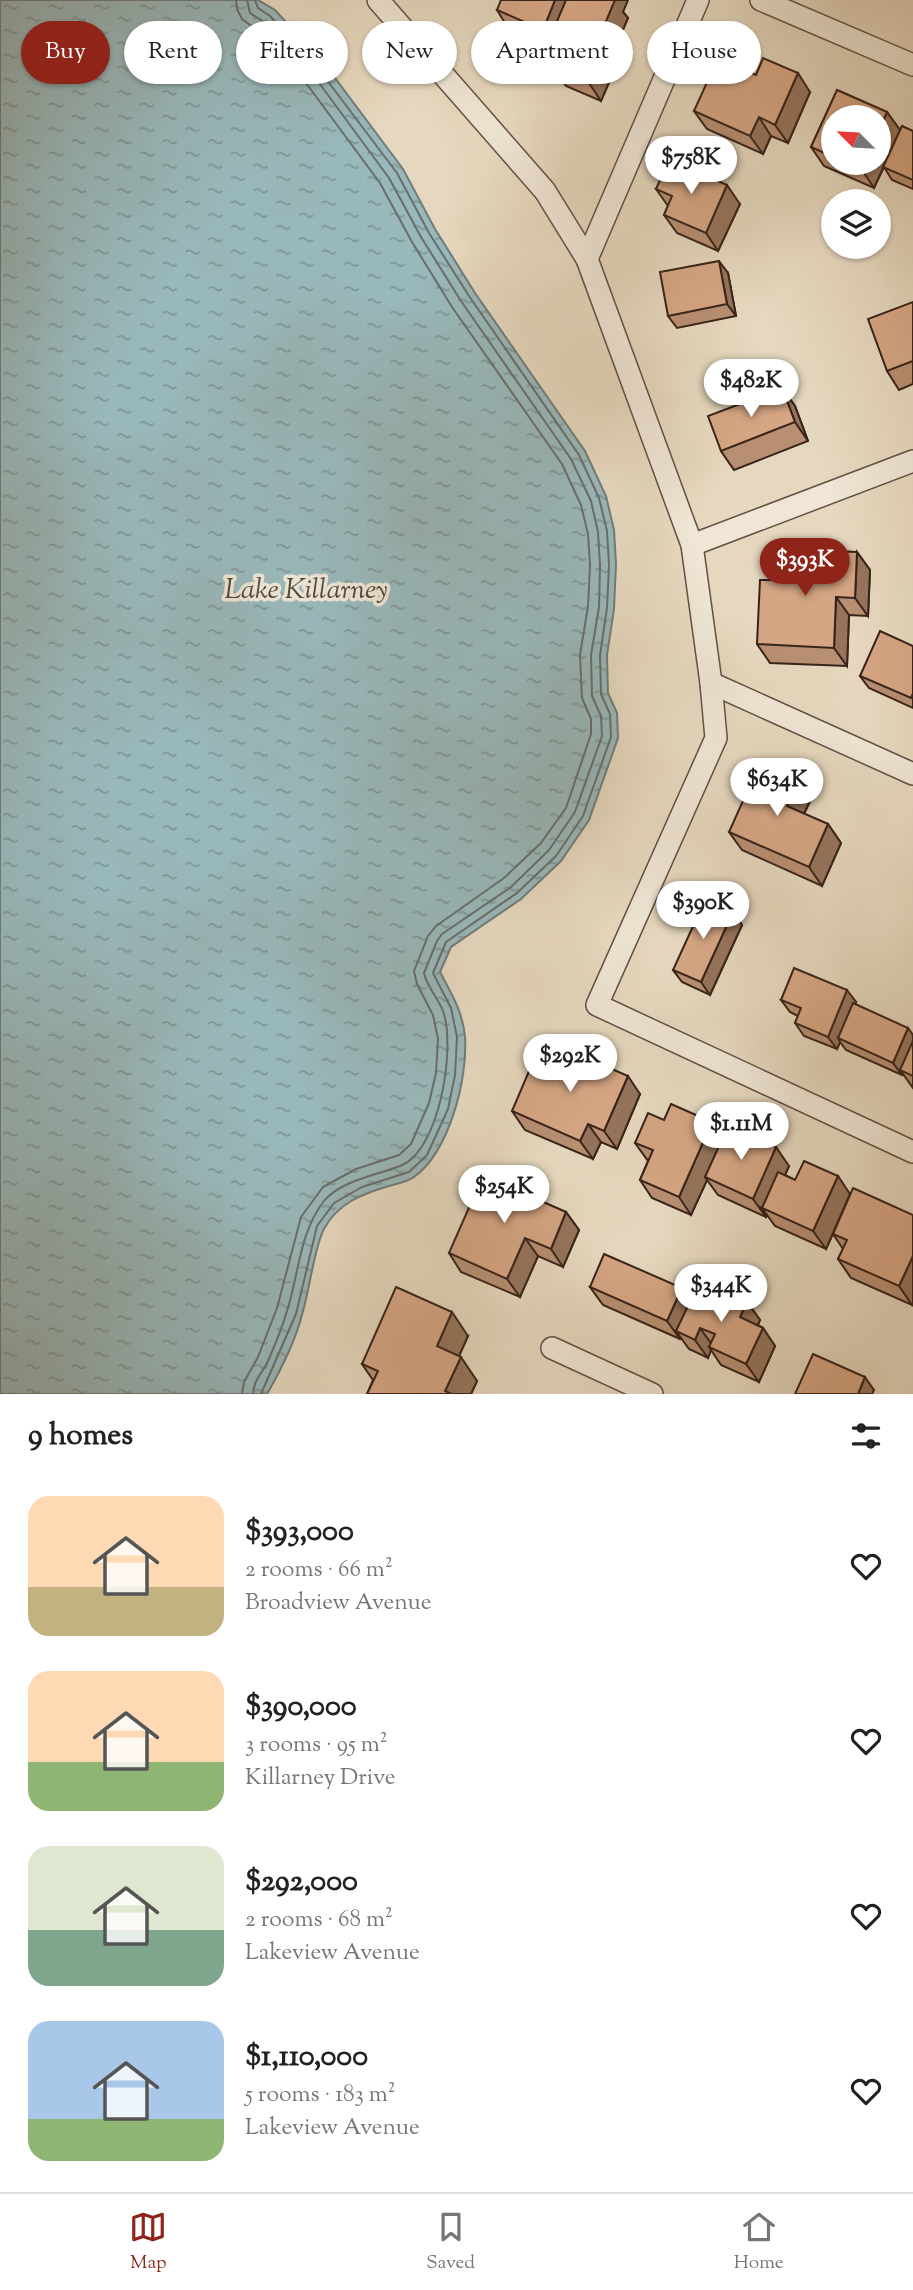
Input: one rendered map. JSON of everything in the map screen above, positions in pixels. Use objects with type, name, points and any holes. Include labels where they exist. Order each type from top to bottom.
[{"type":"street","points":[[378,0],[545,191],[587,259],[692,545],[712,683],[716,738],[597,1005],[913,1152]]},
{"type":"street","points":[[587,259],[698,0]]},
{"type":"street","points":[[761,0],[913,65]]},
{"type":"street","points":[[692,545],[913,461]]},
{"type":"street","points":[[712,683],[913,774]]},
{"type":"street","points":[[552,1348],[652,1394]]},
{"type":"water","name":"Lake Killarney","points":[[0,0],[258,0],[275,10],[285,21],[236,21],[236,84],[339,84],[403,169],[435,229],[475,293],[585,451],[606,496],[614,530],[614,609],[607,655],[608,693],[617,713],[618,738],[589,820],[561,861],[521,899],[451,947],[440,972],[462,1019],[465,1054],[459,1093],[446,1133],[426,1166],[414,1177],[360,1196],[336,1212],[330,1220],[318,1246],[297,1333],[267,1394],[0,1394]]},
{"type":"building","points":[[501,0],[555,0],[547,21],[522,21],[497,10]]},
{"type":"building","points":[[566,0],[615,0],[606,21],[557,21]]},
{"type":"building","points":[[763,58],[798,73],[775,125],[759,117],[750,136],[694,111],[706,84],[761,84]]},
{"type":"building","points":[[837,90],[871,105],[830,105]]},
{"type":"building","points":[[821,125],[821,152],[811,147]]},
{"type":"building","points":[[902,126],[913,131],[913,180],[891,170],[891,150]]},
{"type":"building","points":[[669,160],[727,185],[706,233],[664,215],[672,196],[656,189]]},
{"type":"building","points":[[719,261],[727,304],[668,316],[660,272]]},
{"type":"building","points":[[913,302],[913,361],[887,371],[868,319]]},
{"type":"building","points":[[782,388],[795,422],[721,451],[708,416]]},
{"type":"building","points":[[781,549],[857,552],[855,598],[836,597],[834,648],[757,644],[760,580],[780,580]]},
{"type":"building","points":[[880,631],[913,646],[911,698],[860,676]]},
{"type":"building","points":[[760,763],[798,780],[787,806],[828,824],[809,867],[729,832]]},
{"type":"building","points":[[705,900],[733,912],[701,982],[673,970]]},
{"type":"building","points":[[794,968],[847,990],[828,1037],[795,1023],[801,1008],[781,1000]]},
{"type":"building","points":[[853,1003],[908,1028],[893,1063],[838,1038]]},
{"type":"building","points":[[913,1041],[913,1076],[900,1070]]},
{"type":"building","points":[[559,1046],[628,1076],[604,1131],[588,1124],[580,1141],[512,1111],[535,1057],[551,1064]]},
{"type":"building","points":[[671,1104],[712,1122],[679,1197],[640,1180],[653,1150],[635,1143],[648,1113],[664,1120]]},
{"type":"building","points":[[728,1126],[776,1147],[753,1199],[705,1177]]},
{"type":"building","points":[[804,1161],[838,1176],[813,1231],[762,1208],[778,1172],[795,1180]]},
{"type":"building","points":[[485,1171],[527,1189],[525,1194],[566,1212],[551,1249],[525,1238],[507,1279],[449,1253]]},
{"type":"building","points":[[853,1188],[913,1215],[913,1256],[899,1286],[838,1259],[847,1240],[833,1234]]},
{"type":"building","points":[[604,1254],[682,1288],[667,1321],[590,1287]]},
{"type":"building","points":[[396,1287],[452,1312],[437,1346],[461,1357],[445,1391],[452,1394],[367,1394],[378,1371],[362,1364]]},
{"type":"building","points":[[696,1289],[714,1297],[718,1289],[747,1302],[740,1317],[763,1328],[746,1364],[709,1347],[715,1334],[700,1328],[695,1340],[676,1331]]},
{"type":"building","points":[[813,1354],[865,1377],[858,1394],[795,1394]]}]
